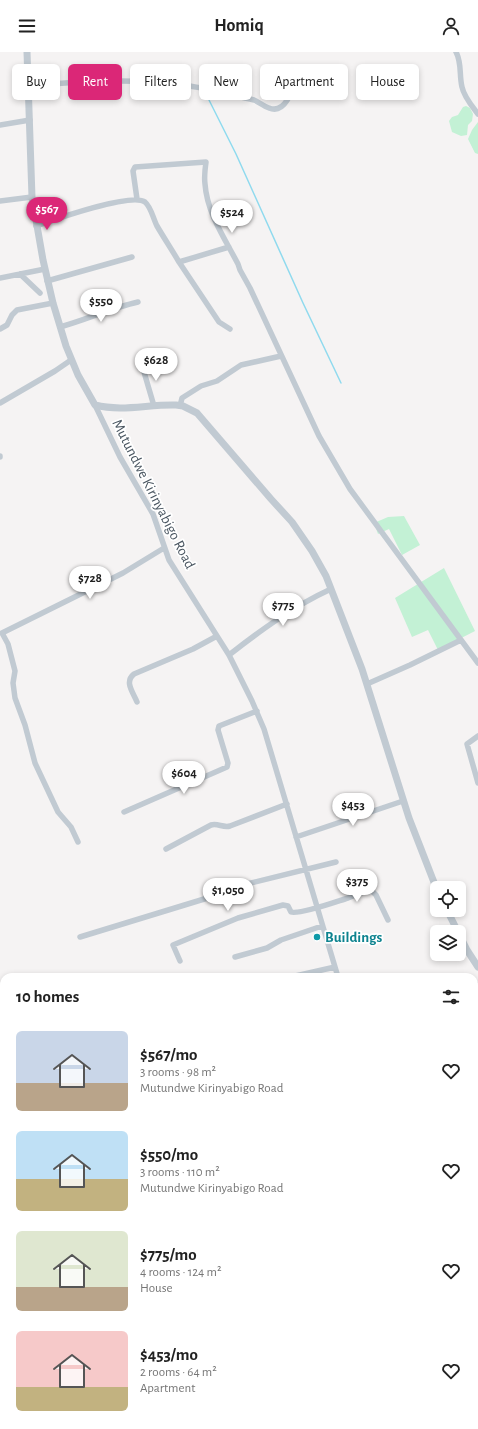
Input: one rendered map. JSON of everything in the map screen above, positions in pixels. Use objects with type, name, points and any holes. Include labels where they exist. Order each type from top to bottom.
[{"type":"street","name":"Mutundwe Kirinyabigo Road","points":[[27,52],[27,64]]},
{"type":"street","points":[[456,52],[460,64],[461,82],[464,93],[478,114]]},
{"type":"street","points":[[60,83],[124,81],[184,85],[254,100],[269,108],[278,109],[284,106],[287,100]]},
{"type":"street","name":"Mutundwe Kirinyabigo Road","points":[[29,100],[30,162],[32,197],[36,226],[47,281],[71,360],[86,390],[96,405],[120,457],[153,514],[169,560],[229,655],[264,729],[337,973]]},
{"type":"street","points":[[0,125],[30,120]]},
{"type":"street","points":[[136,199],[133,171],[135,167],[206,162],[205,185],[210,208],[220,232],[319,436],[350,489],[478,663]]},
{"type":"street","points":[[0,201],[32,197]]},
{"type":"street","points":[[36,226],[118,202],[136,199],[145,202],[179,262],[219,322],[230,329]]},
{"type":"street","points":[[179,262],[229,248]]},
{"type":"street","points":[[47,281],[132,257]]},
{"type":"street","points":[[0,278],[45,269]]},
{"type":"street","points":[[20,274],[40,293]]},
{"type":"street","points":[[60,327],[121,306],[138,302]]},
{"type":"street","points":[[0,329],[7,325],[12,315],[17,310],[53,303]]},
{"type":"street","points":[[180,406],[182,398],[201,386],[217,381],[241,365],[281,356]]},
{"type":"street","points":[[0,403],[71,360]]},
{"type":"street","points":[[141,367],[144,372],[154,406]]},
{"type":"street","points":[[96,405],[106,408],[180,406],[197,413],[266,494],[292,522],[312,551],[326,576],[367,684],[403,801],[417,842],[433,881]]},
{"type":"street","points":[[78,842],[71,827],[58,812],[35,763],[25,725],[15,698],[13,683],[15,671],[8,644],[1,633],[124,573],[164,548]]},
{"type":"street","points":[[229,655],[257,633],[287,613],[313,597],[331,589]]},
{"type":"street","points":[[137,702],[129,685],[129,680],[134,674],[193,649],[217,636]]},
{"type":"street","points":[[367,684],[461,640]]},
{"type":"street","points":[[124,812],[227,767],[228,763],[218,730],[219,727],[221,724],[256,711]]},
{"type":"street","points":[[478,736],[467,744],[478,783]]},
{"type":"street","points":[[296,837],[403,801]]},
{"type":"street","points":[[166,849],[211,825],[215,824],[224,827],[230,826],[286,804]]},
{"type":"street","points":[[80,937],[214,896],[247,884],[336,862]]},
{"type":"street","points":[[180,961],[174,945],[218,925],[283,905],[288,906],[293,913],[317,908],[368,890],[372,891],[376,895],[388,920]]},
{"type":"street","points":[[235,957],[254,950],[267,948],[281,940],[322,926]]},
{"type":"street","points":[[466,948],[478,967]]},
{"type":"street","points":[[307,973],[335,966]]},
{"type":"green space","points":[[466,106],[470,108],[473,114],[472,121],[468,125],[467,135],[461,136],[452,132],[449,121],[452,117],[458,115],[463,107]]},
{"type":"green space","points":[[478,122],[478,154],[475,153],[468,139]]},
{"type":"green space","points":[[404,516],[420,545],[402,555],[389,529],[378,534],[374,523],[388,517]]},
{"type":"green space","points":[[444,568],[475,631],[438,650],[428,630],[412,637],[395,598]]},
{"type":"waterway","points":[[209,100],[236,154],[341,383]]},
{"type":"place","name":"Buildings","points":[[317,937]]}]
